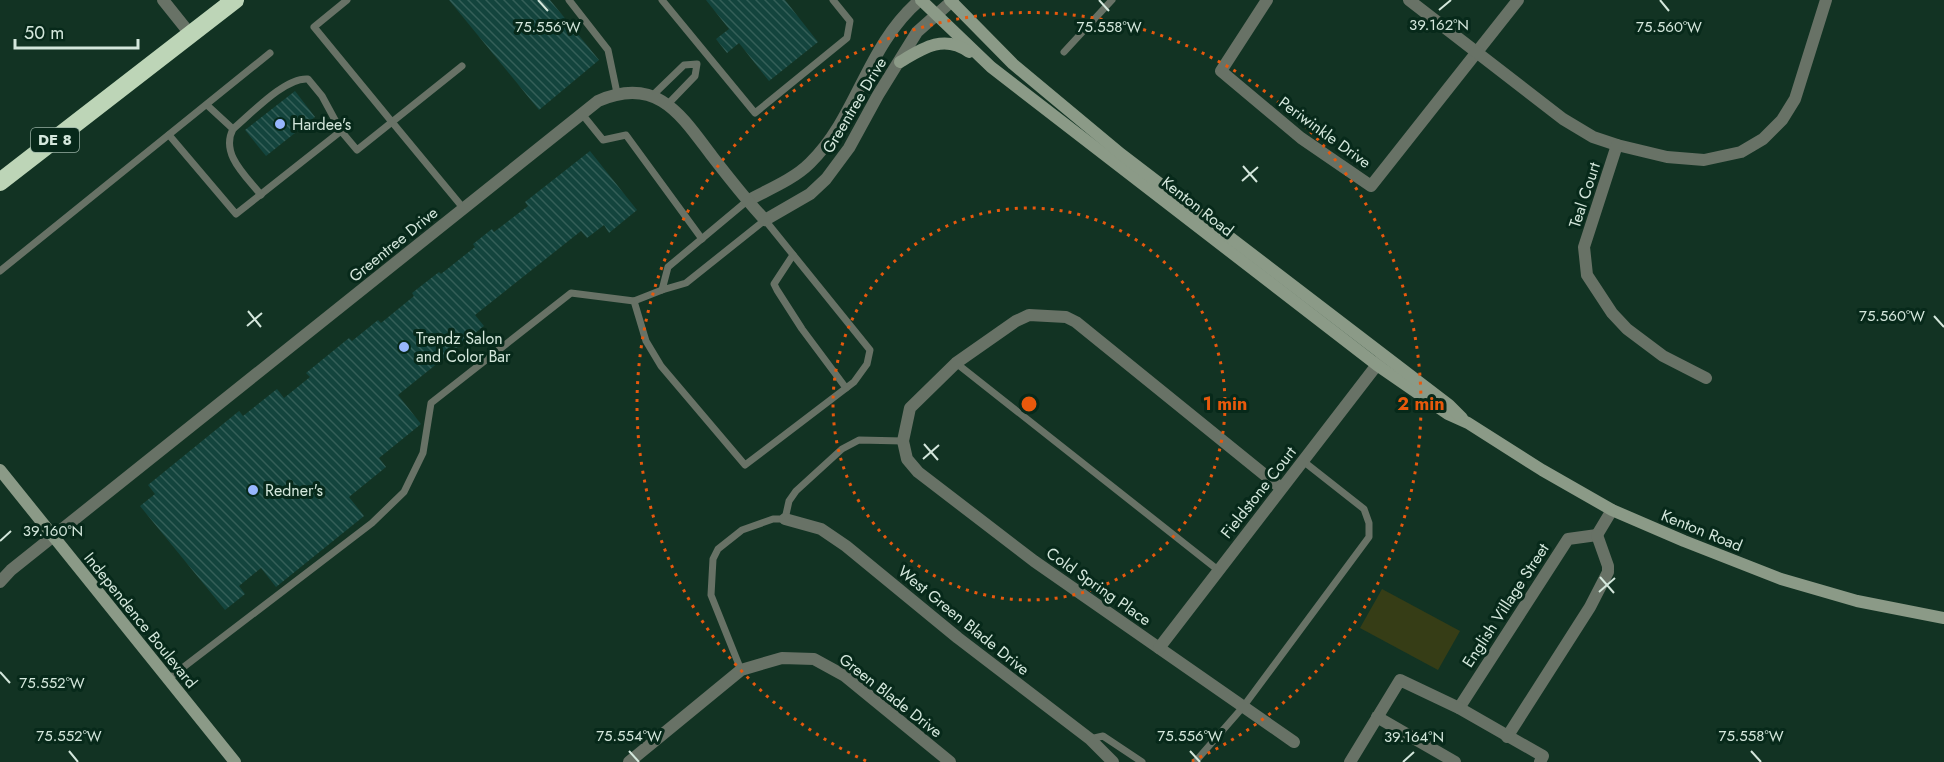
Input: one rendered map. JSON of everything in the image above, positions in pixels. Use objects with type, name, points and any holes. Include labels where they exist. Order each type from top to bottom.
[{"type":"highway","name":"DE 8","points":[[0,182],[235,0]]},
{"type":"main road","name":"Kenton Road","points":[[920,0],[990,67],[1381,361],[1449,405],[1468,423],[1542,470],[1612,510],[1781,579],[1857,601],[1944,618]]},
{"type":"main road","name":"Kenton Road","points":[[952,1],[1013,64],[1121,154],[1381,361]]},
{"type":"main road","points":[[900,62],[924,47],[942,42],[961,46],[990,67]]},
{"type":"main road","name":"Independence Boulevard","points":[[0,470],[235,762]]},
{"type":"street","points":[[163,0],[191,35]]},
{"type":"street","name":"Greentree Drive","points":[[747,201],[796,174],[815,157],[841,122],[872,60],[896,24],[920,0]]},
{"type":"street","name":"Periwinkle Drive","points":[[1267,0],[1221,71],[1301,138],[1371,186],[1476,51]]},
{"type":"street","points":[[1409,0],[1563,119],[1593,137],[1667,157],[1704,160],[1741,152],[1763,139],[1782,120],[1795,99],[1826,0]]},
{"type":"street","points":[[1476,51],[1518,0]]},
{"type":"street","name":"Greentree Drive","points":[[765,220],[810,194],[826,179],[849,148],[917,32],[952,1]]},
{"type":"street","points":[[617,93],[635,92],[652,96],[668,104],[682,116],[747,201],[765,220]]},
{"type":"street","name":"Greentree Drive","points":[[0,582],[10,570],[598,101],[617,93]]},
{"type":"street","name":"Teal Court","points":[[1617,145],[1584,247],[1587,275],[1612,313],[1627,329],[1663,356],[1706,378]]},
{"type":"street","points":[[903,441],[910,408],[956,363],[1029,315],[1066,317],[1076,322],[1281,488]]},
{"type":"street","name":"Fieldstone Court","points":[[1159,648],[1381,361]]},
{"type":"street","name":"Cold Spring Place","points":[[903,441],[907,459],[918,472],[1034,561],[1294,742]]},
{"type":"street","points":[[1507,737],[1590,607],[1608,572],[1597,535],[1612,510]]},
{"type":"street","name":"West Green Blade Drive","points":[[785,519],[821,529],[846,546],[958,638],[1090,740],[1113,762]]},
{"type":"street","name":"English Village Street","points":[[1459,708],[1568,539],[1597,535]]},
{"type":"street","name":"Green Blade Drive","points":[[629,762],[741,670],[782,658],[814,659],[845,676],[950,762]]},
{"type":"street","points":[[1350,762],[1400,680],[1459,708],[1543,756],[1540,762]]},
{"type":"street","points":[[1377,717],[1455,762]]},
{"type":"lane","points":[[347,0],[314,27],[464,209]]},
{"type":"lane","points":[[569,0],[608,50],[617,93]]},
{"type":"lane","points":[[662,0],[755,113],[847,38],[850,21],[833,0]]},
{"type":"lane","points":[[1064,52],[1112,0]]},
{"type":"lane","points":[[0,271],[270,53]]},
{"type":"lane","points":[[668,104],[695,76],[697,64],[707,54]]},
{"type":"lane","points":[[652,96],[684,65],[697,64]]},
{"type":"lane","points":[[261,195],[232,158],[228,139],[233,129],[285,86],[300,79],[309,80],[322,96],[341,131],[357,150],[462,66]]},
{"type":"lane","points":[[207,105],[233,129]]},
{"type":"lane","points":[[582,114],[603,140],[626,135],[702,239]]},
{"type":"lane","points":[[170,135],[236,214],[341,131]]},
{"type":"lane","points":[[662,290],[668,267],[747,201]]},
{"type":"lane","points":[[168,680],[372,524],[404,492],[423,453],[431,403],[571,293],[634,301],[686,284],[765,220],[870,350],[867,364],[854,382],[745,465],[661,366],[646,341],[634,301]]},
{"type":"lane","points":[[793,255],[774,284],[802,329],[846,388]]},
{"type":"lane","points":[[956,363],[1218,570]]},
{"type":"lane","points":[[741,670],[711,595],[713,559],[718,549],[741,531],[773,519],[785,519],[789,501],[796,491],[842,448],[859,440],[903,441]]},
{"type":"lane","points":[[1195,762],[1244,706],[1369,537],[1370,523],[1364,508],[1303,460]]},
{"type":"lane","points":[[1090,740],[1103,736],[1142,762]]},
{"type":"green space","points":[[1382,589],[1460,631],[1438,670],[1360,628]]},
{"type":"building","points":[[449,0],[550,0],[599,60],[539,110]]},
{"type":"building","points":[[706,0],[785,0],[818,42],[769,81],[739,43],[727,53],[716,39],[729,29]]},
{"type":"building","name":"Hardee's","points":[[295,91],[315,117],[266,156],[245,130]]},
{"type":"building","points":[[590,151],[637,210],[609,233],[604,225],[587,238],[581,231],[475,315],[484,326],[398,395],[421,424],[379,458],[386,467],[349,497],[364,516],[276,587],[261,568],[239,586],[245,594],[225,610],[140,506],[155,494],[148,485],[239,411],[243,416],[277,389],[284,398],[310,377],[306,373],[349,338],[352,341],[378,320],[381,323],[414,296],[412,293],[475,247],[473,244],[492,229],[494,232],[528,206],[525,202]]},
{"type":"place","name":"Hardee's","points":[[280,124]]},
{"type":"place","name":"Trendz Salon and Color Bar","points":[[404,347]]},
{"type":"place","name":"Redner's","points":[[253,490]]}]
